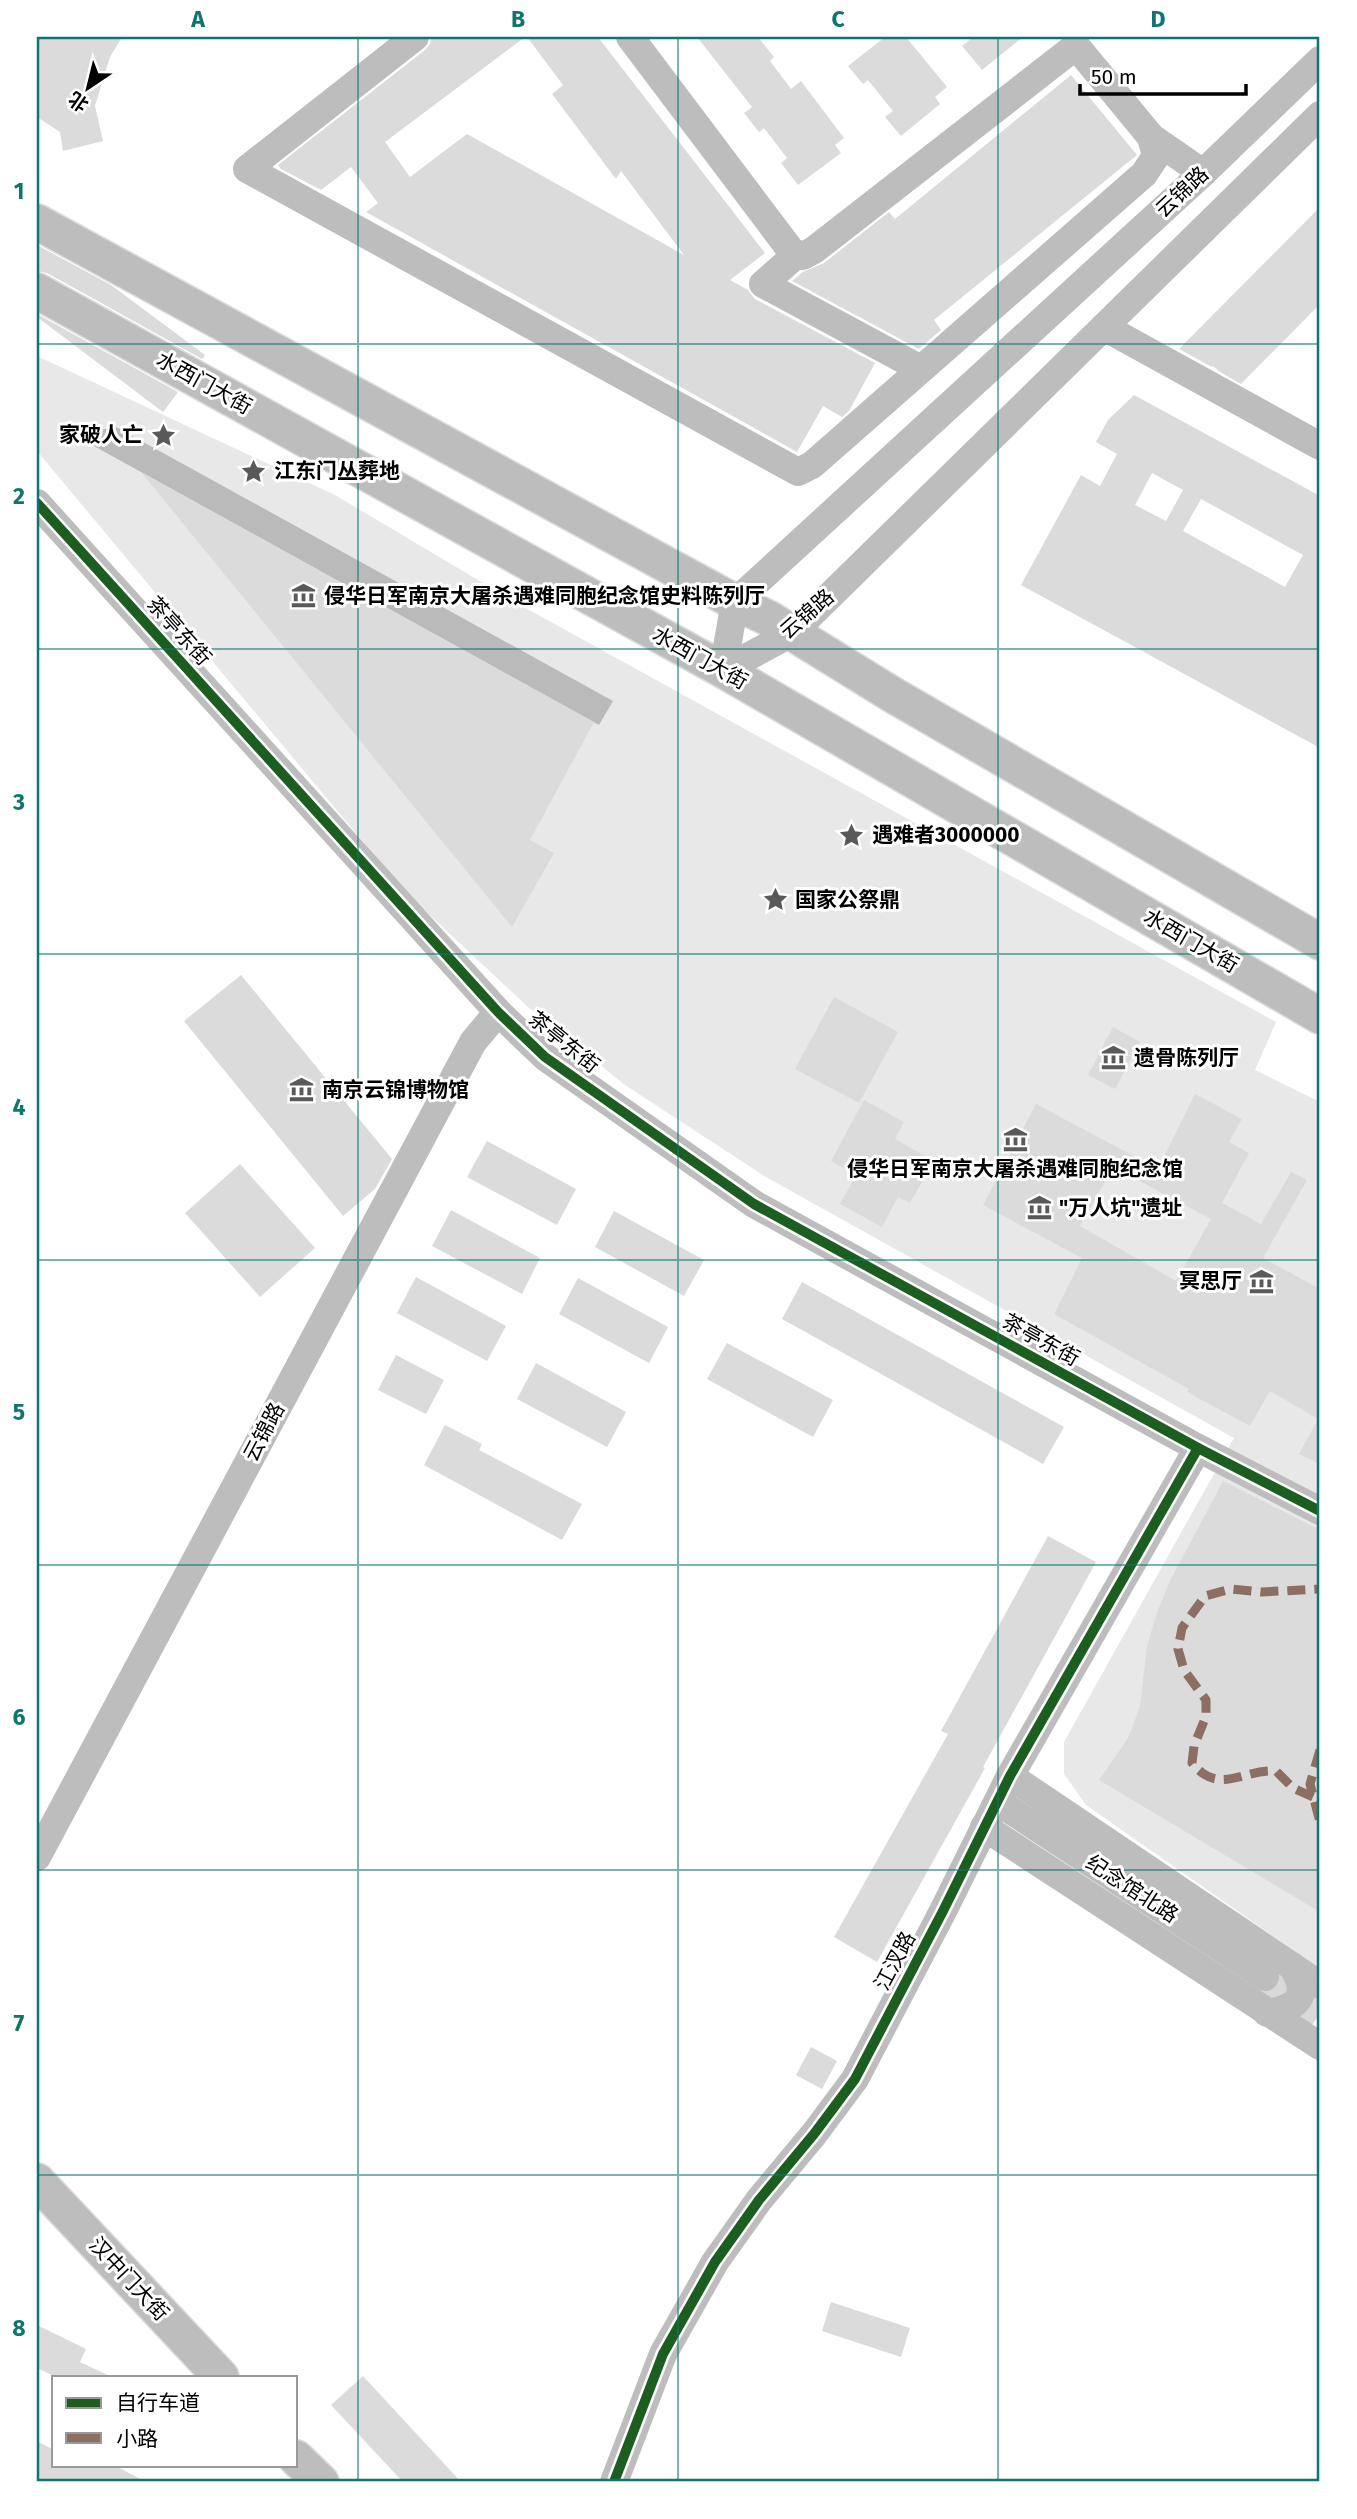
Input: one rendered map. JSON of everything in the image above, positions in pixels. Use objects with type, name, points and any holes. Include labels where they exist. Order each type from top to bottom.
[{"type":"main road","points":[[37,222],[792,633],[893,695],[1320,942]]},
{"type":"main road","name":"水西门大街","points":[[37,291],[723,670],[1320,1016]]},
{"type":"main road","points":[[37,317],[72,310]]},
{"type":"main road","name":"汉中门大街","points":[[37,2181],[219,2376]]},
{"type":"main road","points":[[298,2460],[321,2482]]},
{"type":"street","points":[[415,37],[247,169],[798,472],[812,465],[1144,174],[1156,156],[1152,137]]},
{"type":"street","points":[[630,37],[792,252],[803,256],[1075,42],[1152,137],[1203,173]]},
{"type":"street","name":"云锦路","points":[[735,602],[1203,173],[1320,60]]},
{"type":"street","name":"云锦路","points":[[723,670],[792,633],[1320,115]]},
{"type":"street","points":[[797,254],[763,285],[921,369]]},
{"type":"street","points":[[1104,327],[1320,446]]},
{"type":"street","name":"茶亭东街","points":[[37,503],[498,1012],[545,1057],[754,1204],[1198,1448],[1320,1511]]},
{"type":"street","points":[[723,670],[735,602]]},
{"type":"street","name":"云锦路","points":[[37,1857],[473,1042],[498,1012]]},
{"type":"street","name":"江汊路","points":[[614,2482],[663,2354],[715,2262],[759,2200],[855,2079],[1010,1776],[1198,1448]]},
{"type":"street","points":[[1010,1776],[1320,1985]]},
{"type":"street","name":"纪念馆北路","points":[[998,1802],[1265,1977]]},
{"type":"street","points":[[984,1828],[1320,2046]]},
{"type":"street","points":[[1268,2013],[1289,2010],[1296,2003],[1302,1991],[1300,1979],[1292,1966]]},
{"type":"street","points":[[1320,2022],[1320,2036]]},
{"type":"shaded area","name":"侵华日军南京大屠杀遇难同胞纪念馆","points":[[37,356],[335,495],[522,606],[1276,1022],[1255,1070],[1320,1102],[1320,1969],[1086,1805],[1064,1774],[1064,1742],[1234,1438],[766,1177],[625,1085],[529,1008],[405,892],[37,451]]},
{"type":"shaded area","points":[[116,427],[613,701],[599,725],[74,435]]},
{"type":"building","points":[[37,37],[122,37],[110,57],[95,106],[103,141],[63,151],[60,132],[37,117]]},
{"type":"building","points":[[431,37],[525,37],[385,142],[410,177],[467,134],[684,255],[621,171],[616,179],[552,94],[563,85],[527,37],[598,37],[765,253],[730,280],[748,290],[755,299],[875,363],[849,411],[842,417],[823,406],[797,452],[366,212],[378,203],[351,167],[321,190],[281,169],[278,165],[425,50]]},
{"type":"building","points":[[697,37],[758,37],[774,57],[770,61],[791,89],[801,81],[844,138],[835,145],[841,153],[798,185],[781,163],[787,158],[764,128],[759,132],[744,113],[752,107]]},
{"type":"building","points":[[885,37],[906,37],[947,87],[935,97],[940,104],[901,136],[885,117],[893,111],[868,80],[863,84],[848,66]]},
{"type":"building","points":[[973,37],[1023,37],[982,70],[962,46]]},
{"type":"building","points":[[1071,75],[1137,155],[934,320],[941,330],[919,349],[792,281],[803,272],[824,263],[889,212],[895,219]]},
{"type":"building","points":[[1320,207],[1320,304],[1241,384],[1179,349]]},
{"type":"building","points":[[37,245],[111,285],[205,355],[202,359],[47,273],[37,271]]},
{"type":"building","points":[[37,314],[178,392],[163,412],[37,317]]},
{"type":"building","points":[[1134,395],[1320,496],[1320,748],[1021,585],[1081,475],[1100,486],[1117,454],[1096,442],[1108,420]],"holes":[[[1152,473],[1183,490],[1166,521],[1135,505]],[[1201,499],[1303,555],[1285,587],[1183,531]]]},
{"type":"building","name":"侵华日军南京大屠杀遇难同胞纪念馆史料陈列厅","points":[[141,472],[594,722],[530,840],[554,853],[512,927]]},
{"type":"building","points":[[241,975],[392,1159],[375,1189],[343,1216],[184,1021]]},
{"type":"building","points":[[834,997],[898,1032],[859,1103],[795,1069]]},
{"type":"building","name":"遗骨陈列厅","points":[[1113,1027],[1140,1042],[1115,1089],[1088,1075]]},
{"type":"building","points":[[1195,1094],[1242,1119],[1229,1142],[1249,1153],[1222,1203],[1261,1224],[1291,1172],[1307,1180],[1263,1258],[1320,1289],[1320,1464],[1299,1454],[1318,1419],[1270,1391],[1250,1426],[1054,1314],[1082,1258],[983,1205],[1036,1104],[1158,1169]],"holes":[[[1113,1167],[1211,1219],[1176,1281],[1080,1226]]]},
{"type":"building","points":[[864,1100],[904,1122],[895,1139],[934,1161],[910,1203],[898,1197],[882,1227],[840,1204],[856,1175],[831,1161]]},
{"type":"building","points":[[487,1141],[576,1189],[557,1225],[467,1177]]},
{"type":"building","points":[[240,1164],[315,1248],[260,1297],[185,1213]]},
{"type":"building","points":[[451,1210],[540,1258],[522,1294],[432,1246]]},
{"type":"building","points":[[614,1211],[704,1260],[684,1296],[595,1247]]},
{"type":"building","points":[[416,1277],[506,1326],[487,1361],[397,1313]]},
{"type":"building","points":[[578,1278],[668,1327],[649,1363],[559,1314]]},
{"type":"building","points":[[802,1282],[1064,1427],[1043,1464],[782,1319]]},
{"type":"building","points":[[727,1343],[833,1400],[813,1437],[707,1379]]},
{"type":"building","points":[[396,1355],[444,1380],[426,1414],[378,1390]]},
{"type":"building","points":[[536,1363],[626,1412],[607,1447],[517,1399]]},
{"type":"building","points":[[445,1425],[482,1444],[479,1450],[582,1504],[562,1540],[424,1465]]},
{"type":"building","points":[[1223,1481],[1320,1530],[1320,1912],[1099,1780],[1128,1738],[1140,1707],[1147,1646],[1157,1612],[1170,1581]]},
{"type":"building","points":[[1048,1536],[1096,1562],[877,1962],[834,1937],[948,1734],[941,1731]]},
{"type":"building","points":[[811,2047],[837,2061],[822,2089],[796,2075]]},
{"type":"building","points":[[831,2302],[910,2328],[901,2357],[822,2331]]},
{"type":"building","points":[[37,2325],[86,2349],[80,2362],[110,2376],[54,2376],[37,2368]]},
{"type":"building","points":[[363,2376],[461,2482],[403,2482],[331,2405]]},
{"type":"building","points":[[37,2441],[52,2449],[52,2466],[116,2466],[146,2482],[37,2482]]},
{"type":"tunnel","points":[[1265,1977],[1320,2013]]},
{"type":"marked path","points":[[1313,1797],[1293,1788],[1276,1771],[1221,1780],[1202,1773],[1192,1763],[1194,1746],[1206,1716],[1206,1700],[1184,1670],[1178,1649],[1182,1628],[1205,1596],[1231,1589],[1261,1592],[1320,1589]]},
{"type":"marked path","points":[[1320,1750],[1310,1784],[1320,1822]]},
{"type":"cycle path","points":[[37,503],[498,1012],[545,1057],[754,1204],[1198,1448],[1320,1511]]},
{"type":"cycle path","points":[[614,2482],[663,2354],[715,2262],[759,2200],[855,2079],[1010,1776],[1198,1448]]},
{"type":"place","name":"家破人亡","points":[[163,435]]},
{"type":"place","name":"江东门丛葬地","points":[[254,471]]},
{"type":"place","name":"侵华日军南京大屠杀遇难同胞纪念馆史料陈列厅","points":[[304,596]]},
{"type":"place","name":"遇难者3000000","points":[[852,835]]},
{"type":"place","name":"国家公祭鼎","points":[[775,900]]},
{"type":"place","name":"遗骨陈列厅","points":[[1114,1058]]},
{"type":"place","name":"南京云锦博物馆","points":[[302,1090]]},
{"type":"place","name":"侵华日军南京大屠杀遇难同胞纪念馆","points":[[1015,1140]]},
{"type":"place","name":"\"万人坑\"遗址","points":[[1039,1208]]},
{"type":"place","name":"冥思厅","points":[[1262,1281]]}]
